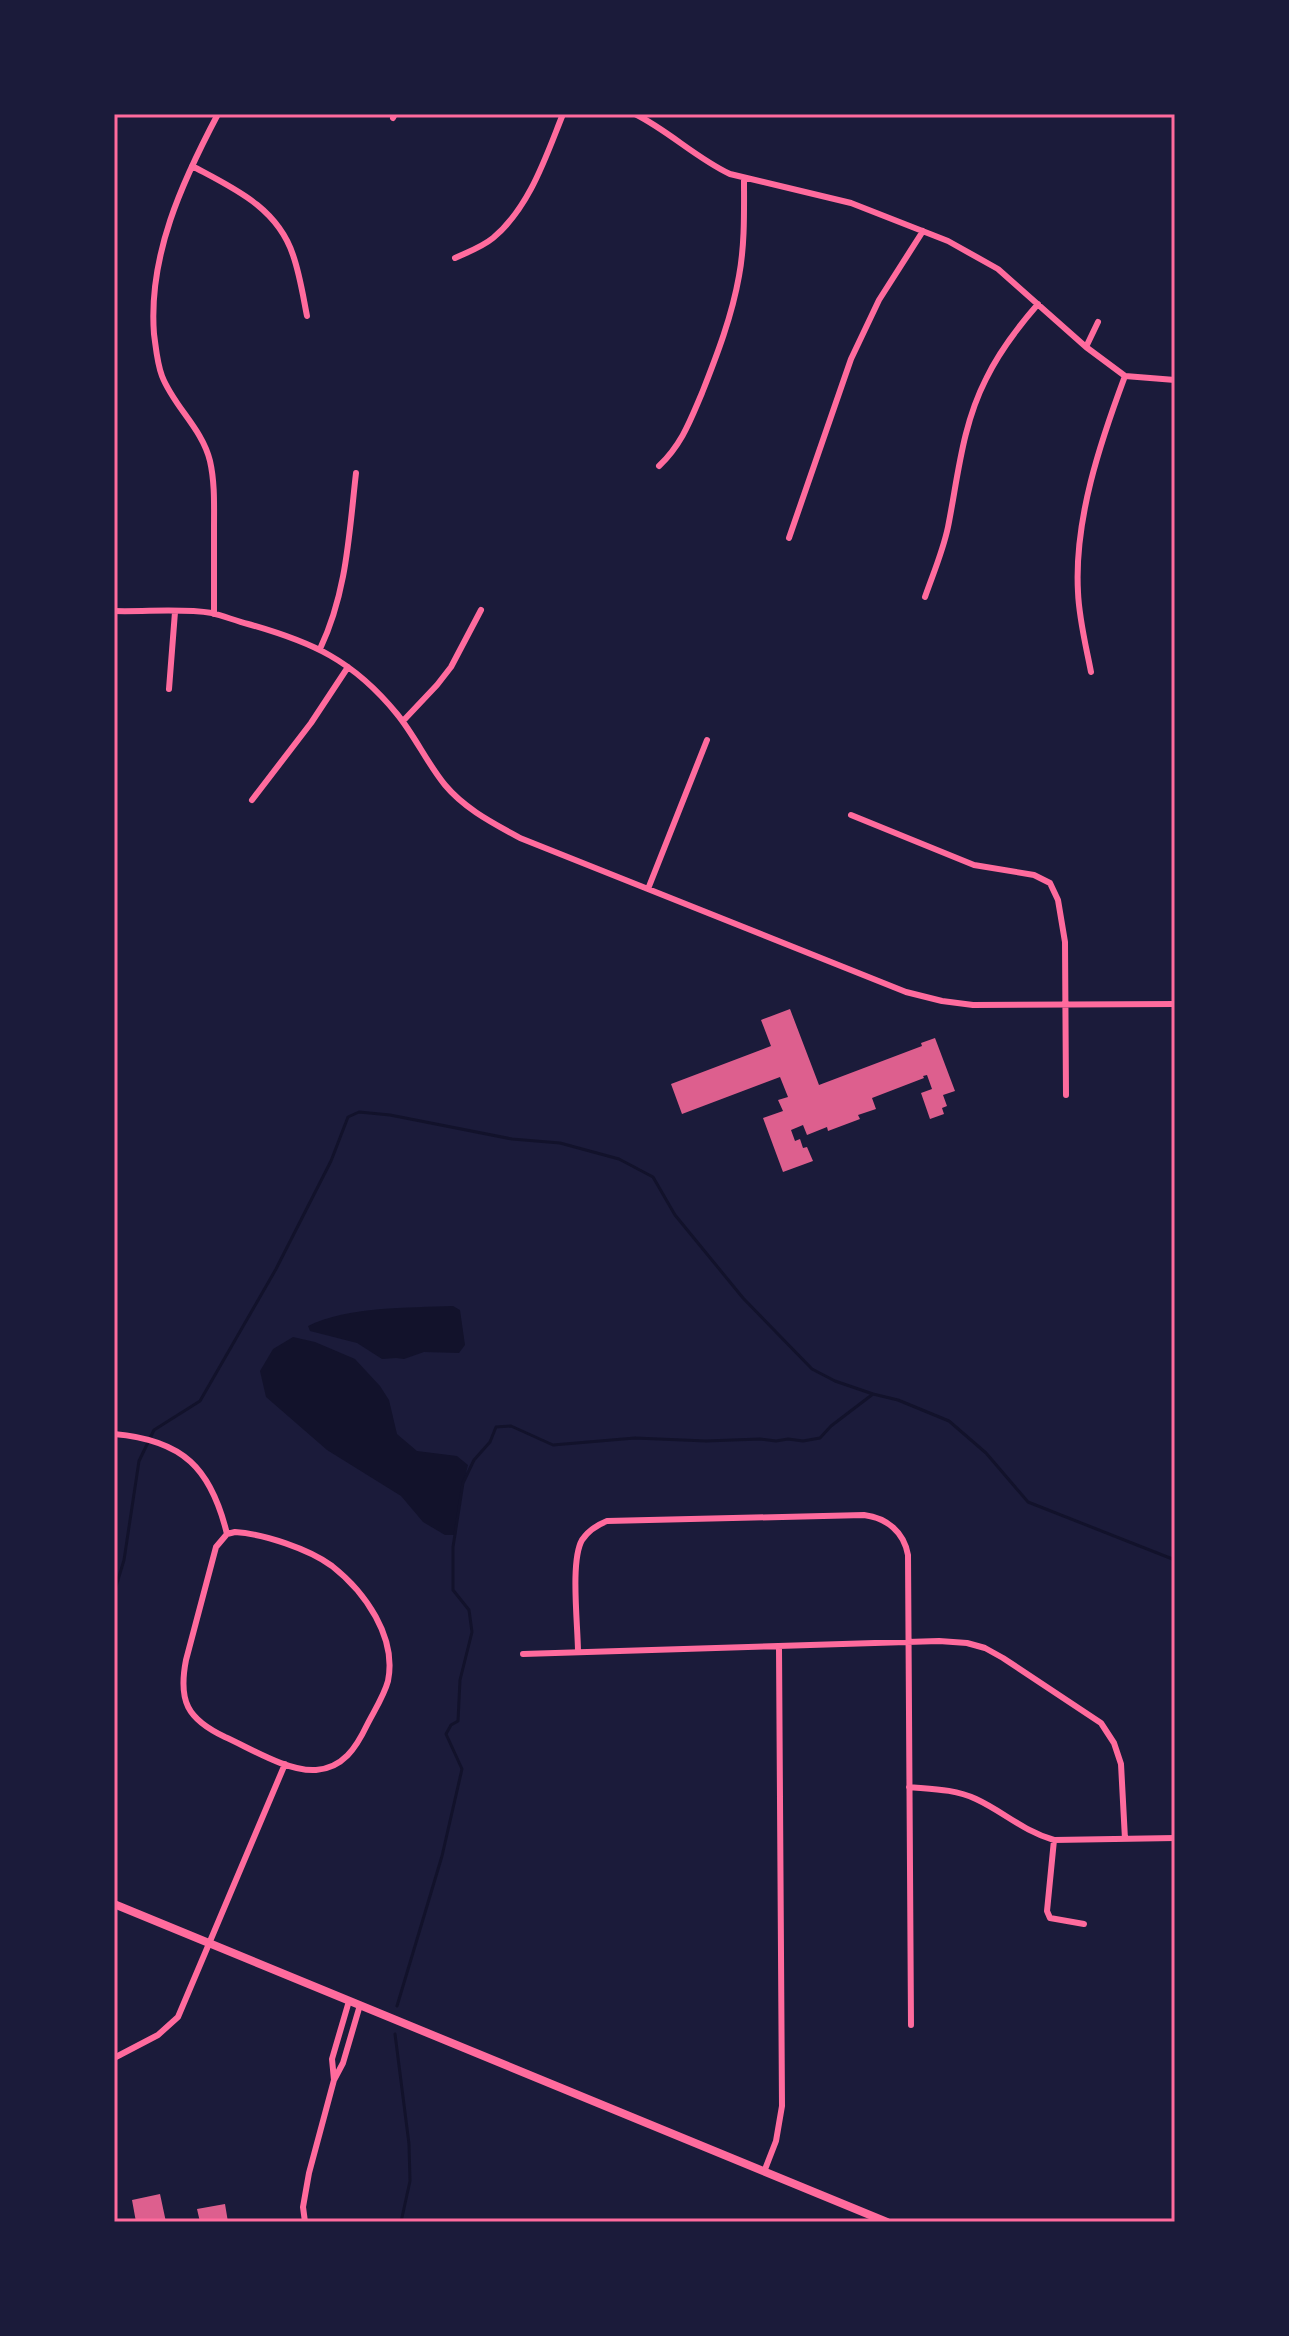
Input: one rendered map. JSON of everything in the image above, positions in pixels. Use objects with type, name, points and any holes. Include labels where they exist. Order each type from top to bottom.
[{"type":"main road","points":[[114,1904],[887,2222]]},
{"type":"street","points":[[214,614],[214,506],[210,460],[203,441],[169,392],[160,372],[153,321],[156,272],[161,249],[192,166],[218,114]]},
{"type":"street","points":[[455,258],[492,239],[514,215],[528,194],[563,114]]},
{"type":"street","points":[[635,114],[714,166],[744,178],[829,197],[923,231],[983,259],[1086,347],[1125,376],[1175,380]]},
{"type":"street","points":[[192,166],[259,204],[274,220],[293,256],[307,316]]},
{"type":"street","points":[[659,466],[675,450],[688,425],[730,314],[742,254],[744,178]]},
{"type":"street","points":[[789,538],[851,359],[879,300],[923,231]]},
{"type":"street","points":[[925,597],[947,531],[961,452],[976,401],[1009,340],[1038,304]]},
{"type":"street","points":[[1086,347],[1098,322]]},
{"type":"street","points":[[1091,672],[1077,590],[1081,540],[1102,444],[1125,376]]},
{"type":"street","points":[[320,649],[341,593],[356,473]]},
{"type":"street","points":[[403,721],[451,667],[481,610]]},
{"type":"street","points":[[114,611],[214,614],[278,632],[320,649],[376,691],[403,721],[444,783],[470,808],[520,838],[924,998],[973,1005],[1175,1004]]},
{"type":"street","points":[[169,689],[175,612]]},
{"type":"street","points":[[252,800],[304,734],[348,667]]},
{"type":"street","points":[[648,889],[707,740]]},
{"type":"street","points":[[851,815],[974,865],[1034,875],[1050,883],[1062,918],[1066,960],[1066,1095]]},
{"type":"street","points":[[114,1434],[152,1441],[180,1454],[196,1466],[216,1497],[227,1534]]},
{"type":"street","points":[[578,1652],[576,1569],[579,1548],[593,1528],[613,1520],[864,1515],[890,1524],[900,1534],[907,1548],[911,2025]]},
{"type":"street","points":[[227,1534],[259,1535],[311,1554],[331,1566],[365,1600],[378,1621],[389,1656],[387,1682],[359,1743],[342,1761],[320,1770],[297,1768],[209,1730],[190,1712],[184,1700],[186,1660],[216,1547],[227,1534]]},
{"type":"street","points":[[523,1654],[953,1642],[985,1648],[1101,1723],[1114,1743],[1121,1764],[1125,1839]]},
{"type":"street","points":[[764,2172],[776,2141],[782,2106],[779,1648]]},
{"type":"street","points":[[114,2058],[158,2035],[178,2017],[285,1764]]},
{"type":"street","points":[[909,1787],[968,1795],[1035,1835],[1054,1840],[1175,1838]]},
{"type":"street","points":[[1054,1840],[1047,1911],[1050,1918],[1084,1924]]},
{"type":"street","points":[[334,2080],[332,2059],[349,2001]]},
{"type":"street","points":[[305,2222],[303,2207],[309,2173],[334,2080],[343,2063],[360,2005]]},
{"type":"shaded area","points":[[453,1306],[460,1310],[465,1345],[459,1353],[424,1352],[404,1359],[382,1359],[357,1343],[310,1331],[308,1326],[360,1311]]},
{"type":"shaded area","points":[[293,1337],[315,1342],[355,1359],[389,1400],[397,1434],[417,1451],[457,1456],[468,1465],[456,1535],[445,1535],[423,1522],[401,1496],[327,1450],[266,1397],[260,1371],[273,1349]]},
{"type":"building","points":[[790,1009],[819,1085],[922,1046],[921,1043],[935,1038],[955,1091],[943,1095],[947,1106],[942,1108],[944,1114],[930,1119],[921,1093],[932,1089],[927,1075],[923,1076],[872,1098],[876,1109],[858,1115],[860,1119],[807,1135],[803,1125],[791,1130],[795,1141],[800,1139],[803,1148],[807,1147],[813,1161],[783,1172],[763,1118],[783,1111],[778,1100],[788,1097],[780,1077],[682,1114],[671,1084],[771,1046],[761,1020]]},
{"type":"building","points":[[160,2194],[166,2222],[136,2222],[132,2200]]},
{"type":"building","points":[[225,2204],[228,2222],[200,2222],[197,2209]]},
{"type":"waterway","points":[[114,1593],[124,1560],[139,1461],[154,1430],[200,1401],[276,1269],[331,1161],[348,1117],[359,1112],[390,1115],[512,1139],[560,1143],[619,1159],[653,1177],[675,1215],[743,1298],[812,1369],[873,1394]]},
{"type":"waterway","points":[[397,2006],[442,1856],[462,1769],[446,1734],[451,1725],[458,1721],[460,1680],[472,1632],[469,1610],[453,1590],[453,1547],[463,1483],[474,1460],[490,1442],[496,1427],[511,1426],[553,1445],[635,1438],[803,1441],[820,1438],[873,1394],[898,1400],[949,1421],[986,1453],[1028,1502],[1175,1560]]},
{"type":"waterway","points":[[395,2034],[409,2144],[410,2181],[401,2222]]}]
